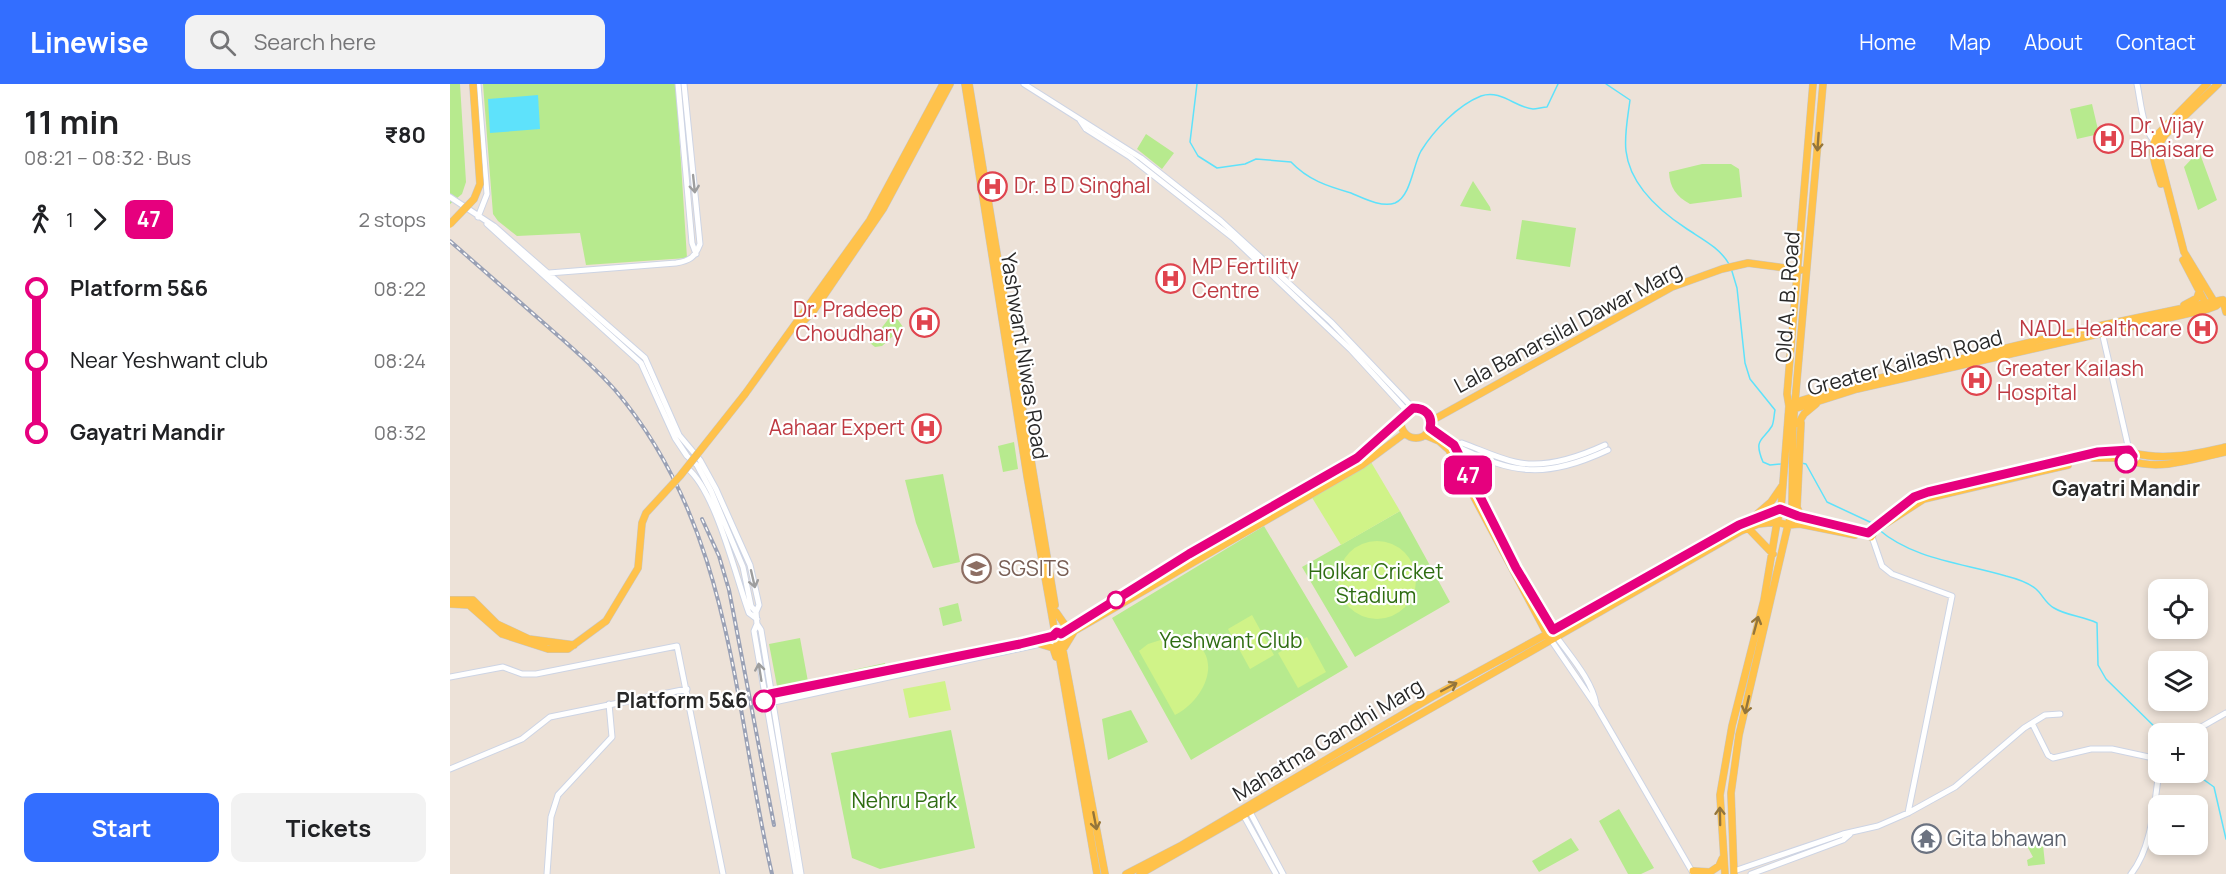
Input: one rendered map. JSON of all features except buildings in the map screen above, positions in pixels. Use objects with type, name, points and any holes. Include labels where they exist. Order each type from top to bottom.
[{"type":"main road","points":[[450,224],[474,199],[480,184],[475,84]]},
{"type":"main road","points":[[450,604],[469,605],[502,634],[529,645],[560,650],[574,645],[606,621],[638,568],[645,513],[687,468],[793,331],[812,313],[882,199],[943,84]]},
{"type":"main road","points":[[849,255],[883,209],[950,84]]},
{"type":"main road","name":"Yashwant Niwas Road","points":[[964,84],[1026,471],[1058,636],[1063,650],[1105,874]]},
{"type":"main road","name":"Yashwant Niwas Road","points":[[969,84],[1097,874]]},
{"type":"main road","name":"Old A. B. Road","points":[[1788,525],[1791,512],[1794,426],[1792,404],[1794,303],[1813,84]]},
{"type":"main road","name":"Old A. B. Road","points":[[1792,404],[1799,378],[1809,232],[1823,84]]},
{"type":"main road","points":[[2207,84],[2162,134],[2153,154],[2178,248],[2211,305]]},
{"type":"main road","points":[[2162,134],[2217,84]]},
{"type":"main road","points":[[2156,143],[2184,252],[2211,305]]},
{"type":"main road","points":[[1794,303],[1793,274],[1788,267],[1799,245]]},
{"type":"main road","name":"Lala Banarsilal Dawar Marg","points":[[1431,424],[1672,287],[1722,268],[1748,263],[1797,268],[1806,272]]},
{"type":"main road","points":[[2177,309],[2194,300],[2200,289]]},
{"type":"main road","points":[[2224,299],[2226,312]]},
{"type":"main road","name":"Greater Kailash Road","points":[[1792,404],[2102,332],[2211,305],[2224,299]]},
{"type":"main road","name":"Greater Kailash Road","points":[[1818,399],[1855,384],[2177,309],[2211,305]]},
{"type":"main road","points":[[1794,426],[1818,399],[1802,391],[1799,378]]},
{"type":"main road","points":[[1063,650],[1074,629],[1189,554],[1357,458],[1401,421],[1410,410],[1425,410],[1431,424],[1454,445],[1552,635]]},
{"type":"main road","points":[[1401,421],[1405,433],[1417,438],[1425,435],[1431,424]]},
{"type":"main road","points":[[1058,636],[1362,465],[1405,433]]},
{"type":"main road","points":[[1425,435],[1439,441],[1449,450],[1552,635]]},
{"type":"main road","points":[[1788,525],[1739,735],[1731,793],[1734,873],[1725,874],[1720,795],[1727,753],[1773,554],[1777,522],[1788,525],[1800,521],[1872,533],[1882,523],[1924,499],[2099,456],[2175,458],[2226,447]]},
{"type":"main road","points":[[2127,455],[2153,465],[2175,463],[2226,452]]},
{"type":"main road","points":[[1791,469],[1800,521]]},
{"type":"main road","name":"Old A. B. Road","points":[[1777,522],[1782,486],[1791,469]]},
{"type":"main road","points":[[1750,519],[1771,502],[1782,486]]},
{"type":"main road","points":[[1780,509],[1791,512],[1800,521]]},
{"type":"main road","name":"Mahatma Gandhi Marg","points":[[1140,874],[1248,816],[1750,519],[1780,509]]},
{"type":"main road","points":[[1786,534],[1800,521]]},
{"type":"main road","name":"Mahatma Gandhi Marg","points":[[1126,874],[1182,845],[1432,697],[1552,635],[1748,528],[1777,522]]},
{"type":"main road","points":[[1748,528],[1773,554]]},
{"type":"main road","points":[[450,600],[473,600],[497,624],[530,639],[574,645]]},
{"type":"main road","points":[[1056,612],[1065,625],[1074,629]]},
{"type":"main road","points":[[1039,642],[1053,648],[1057,661],[1061,663]]},
{"type":"main road","points":[[1693,872],[1710,872],[1719,866],[1723,857]]},
{"type":"street","points":[[475,84],[487,194],[478,217]]},
{"type":"street","points":[[678,84],[692,243],[696,254]]},
{"type":"street","points":[[545,274],[676,263],[688,261],[696,254],[700,244],[684,84]]},
{"type":"street","points":[[1024,84],[1079,120],[1086,129],[1131,157],[1233,238],[1351,350],[1410,410]]},
{"type":"street","points":[[2137,84],[2143,114],[2156,143]]},
{"type":"street","points":[[450,197],[486,222],[492,230],[545,274],[641,363],[675,438],[697,465],[711,491],[736,548],[761,630],[798,874]]},
{"type":"street","points":[[2102,332],[2127,455]]},
{"type":"street","points":[[1454,445],[1462,443],[1514,462],[1529,464],[1576,456],[1606,447]]},
{"type":"street","points":[[687,468],[699,480],[740,581],[749,614],[757,618]]},
{"type":"street","points":[[1872,533],[1882,566],[1892,574],[1952,596],[1908,813]]},
{"type":"street","points":[[757,618],[754,631],[764,701],[798,874]]},
{"type":"street","points":[[1552,635],[1596,705],[1693,872]]},
{"type":"street","points":[[1039,642],[1058,636]]},
{"type":"street","points":[[764,701],[1058,636]]},
{"type":"street","points":[[450,676],[503,667],[522,674],[536,674],[676,645],[687,689],[723,874]]},
{"type":"street","points":[[450,769],[522,739],[550,717],[687,689]]},
{"type":"street","points":[[548,874],[551,817],[558,795],[612,737],[609,704]]},
{"type":"street","points":[[2208,724],[2226,713]]},
{"type":"street","points":[[1734,873],[1843,834],[1887,823],[1908,813],[1956,787],[2024,728],[2033,725],[2045,715],[2060,714]]},
{"type":"street","points":[[2033,725],[2048,755],[2053,758],[2091,749],[2115,750],[2148,757]]},
{"type":"street","points":[[2131,874],[2139,864],[2153,816],[2158,783]]},
{"type":"street","points":[[1248,816],[1276,874]]},
{"type":"street","points":[[1248,816],[1283,874]]},
{"type":"street","points":[[1751,874],[1843,840],[1850,834]]},
{"type":"green space","points":[[450,84],[460,84],[466,182],[462,194],[450,204]]},
{"type":"green space","points":[[483,84],[676,84],[687,258],[586,265],[580,233],[517,236],[498,221],[493,214]]},
{"type":"green space","points":[[2092,104],[2099,134],[2077,139],[2070,109]]},
{"type":"green space","points":[[1146,134],[1174,153],[1162,169],[1137,149]]},
{"type":"green space","points":[[2199,151],[2217,200],[2198,210],[2184,167]]},
{"type":"green space","points":[[1702,164],[1731,164],[1739,169],[1742,197],[1690,204],[1681,198],[1672,187],[1669,172]]},
{"type":"green space","points":[[1473,181],[1490,207],[1491,211],[1460,206]]},
{"type":"green space","points":[[1522,220],[1576,228],[1570,267],[1516,259]]},
{"type":"green space","points":[[893,313],[903,327],[882,346],[875,347],[870,343]]},
{"type":"green space","points":[[1014,442],[1018,469],[1003,472],[998,446]]},
{"type":"green space","points":[[1371,462],[1400,511],[1341,545],[1311,496]]},
{"type":"green space","points":[[943,474],[960,562],[933,568],[916,523],[905,480]]},
{"type":"green space","name":"Holkar Cricket Stadium","points":[[1400,511],[1450,602],[1355,657],[1302,567]]},
{"type":"green space","name":"Yeshwant Club","points":[[1264,526],[1348,667],[1191,760],[1112,618]]},
{"type":"green space","name":"Holkar Cricket Stadium","points":[[1369,541],[1385,541],[1399,547],[1410,558],[1416,572],[1416,588],[1410,602],[1399,613],[1385,619],[1369,619],[1355,613],[1344,602],[1338,588],[1338,572],[1344,558],[1355,547]]},
{"type":"green space","points":[[958,603],[962,621],[943,626],[939,608]]},
{"type":"green space","points":[[1252,615],[1274,655],[1250,669],[1228,629]]},
{"type":"green space","points":[[1170,637],[1188,640],[1200,647],[1206,657],[1208,669],[1199,695],[1175,715],[1139,651],[1148,644]]},
{"type":"green space","points":[[1307,637],[1326,672],[1298,688],[1278,653]]},
{"type":"green space","points":[[800,638],[809,687],[784,691],[777,686],[769,644]]},
{"type":"green space","points":[[885,663],[886,672],[819,686],[817,678]]},
{"type":"green space","points":[[945,681],[951,710],[909,718],[903,689]]},
{"type":"green space","points":[[1131,710],[1148,742],[1108,760],[1102,719]]},
{"type":"green space","name":"Nehru Park","points":[[951,730],[975,848],[880,869],[852,858],[831,753]]},
{"type":"green space","points":[[1619,809],[1654,868],[1641,874],[1628,874],[1599,821]]},
{"type":"green space","points":[[2042,835],[2045,864],[2028,866],[2027,860],[2033,857],[2027,846]]},
{"type":"green space","points":[[1571,838],[1579,850],[1539,872],[1532,861]]},
{"type":"water","points":[[538,95],[540,129],[490,133],[488,99]]},
{"type":"waterway","points":[[1197,84],[1190,142],[1198,156],[1217,168],[1245,164],[1256,159],[1291,162],[1318,182],[1384,204],[1395,203],[1405,194],[1418,157],[1426,143],[1447,119],[1464,105],[1481,96],[1495,95],[1527,108],[1547,107],[1558,84]]},
{"type":"waterway","points":[[1606,84],[1630,100],[1626,151],[1640,186],[1657,206],[1705,240],[1729,264]]},
{"type":"waterway","points":[[1731,268],[1737,288],[1745,363],[1750,379],[1775,410],[1772,426],[1760,441],[1760,454],[1763,462],[1770,465],[1781,464]]},
{"type":"waterway","points":[[1801,463],[1806,464],[1827,502],[1872,523]]},
{"type":"waterway","points":[[1878,529],[1907,548],[1923,554],[2026,583],[2036,589],[2054,608],[2097,623],[2098,665],[2106,679],[2151,723]]},
{"type":"waterway","points":[[2208,783],[2214,787],[2226,839]]},
{"type":"railway","points":[[450,241],[581,356],[615,390],[654,443],[684,500],[706,559],[723,620],[772,874]]},
{"type":"railway","points":[[702,519],[719,556],[729,590],[774,825]]},
{"type":"bus line","name":"47","points":[[764,701],[764,698],[770,694],[1020,644],[1053,636],[1057,632],[1061,634],[1189,554],[1261,515],[1357,458],[1413,408],[1425,410],[1430,417],[1430,428],[1443,435],[1458,451],[1516,568],[1544,619],[1553,630],[1750,519],[1780,509],[1798,516],[1868,533],[1895,509],[1914,497],[1928,492],[2098,452],[2127,449],[2133,453],[2133,459],[2126,462]]},
{"type":"place","name":"Dr. Vijay Bhaisare","points":[[2109,138]]},
{"type":"place","name":"Dr. B D Singhal","points":[[993,186]]},
{"type":"place","name":"MP Fertility Centre","points":[[1171,279]]},
{"type":"place","name":"Dr. Pradeep Choudhary","points":[[924,322]]},
{"type":"place","name":"NADL Healthcare","points":[[2203,329]]},
{"type":"place","name":"Greater Kailash Hospital","points":[[1976,381]]},
{"type":"place","name":"Aahaar Expert","points":[[926,428]]},
{"type":"place","name":"Gayatri Mandir","points":[[2126,462]]},
{"type":"place","name":"SGSITS","points":[[977,569]]},
{"type":"place","name":"Platform 5&6","points":[[764,701]]},
{"type":"place","name":"Gita bhawan","points":[[1926,839]]}]
